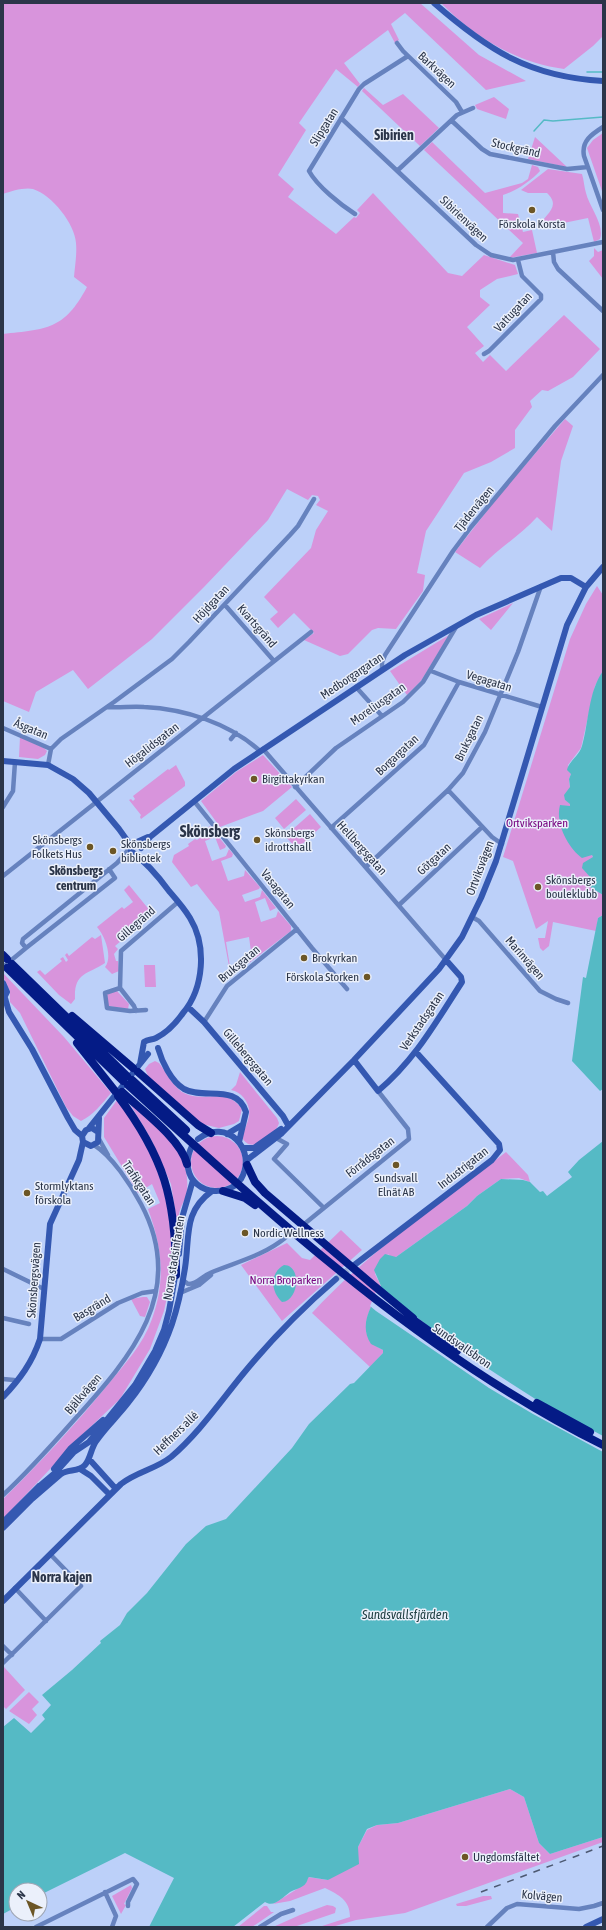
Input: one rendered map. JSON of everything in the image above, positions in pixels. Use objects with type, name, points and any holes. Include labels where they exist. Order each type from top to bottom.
[{"type":"highway","points":[[6,963],[137,1068],[198,1125],[211,1133]]},
{"type":"highway","points":[[6,963],[55,1016],[118,1092],[149,1140],[169,1192],[176,1239],[179,1278]]},
{"type":"highway","points":[[28,980],[128,1080],[185,1134]]},
{"type":"highway","points":[[55,1016],[128,1080]]},
{"type":"highway","points":[[118,1092],[176,1142],[185,1154],[188,1164]]},
{"type":"highway","name":"Sundsvallsbron","points":[[185,1134],[317,1251],[428,1338],[499,1386],[555,1420],[603,1445]]},
{"type":"highway","name":"Sundsvallsbron","points":[[185,1134],[370,1287],[452,1348],[525,1395],[603,1439]]},
{"type":"highway","points":[[247,1163],[255,1182],[278,1205],[373,1285],[452,1348]]},
{"type":"highway","points":[[223,1191],[245,1198],[255,1205],[339,1276],[383,1304]]},
{"type":"street","points":[[434,3],[469,33],[506,57],[527,66],[554,74],[603,81]]},
{"type":"street","name":"Barkvägen","points":[[397,43],[408,56],[456,102],[462,112]]},
{"type":"street","name":"Slipgatan","points":[[355,214],[319,183],[309,172],[341,118],[364,84],[408,56]]},
{"type":"street","points":[[398,170],[462,112],[473,108]]},
{"type":"street","name":"Sibirienvägen","points":[[341,118],[483,251],[505,260],[518,260],[603,242]]},
{"type":"street","name":"Stockgränd","points":[[452,121],[482,149],[490,154],[567,169],[588,167]]},
{"type":"street","points":[[603,127],[590,136],[584,143],[583,152],[603,210]]},
{"type":"street","points":[[553,252],[554,262],[558,269],[603,310]]},
{"type":"street","name":"Vattugatan","points":[[484,354],[493,348],[540,299],[541,295],[538,290],[521,274],[518,260]]},
{"type":"street","name":"Tjädervägen","points":[[382,669],[382,662],[386,655],[453,551],[471,527],[551,431],[603,375]]},
{"type":"street","name":"Höjdgatan","points":[[107,707],[172,659],[225,605],[298,526],[314,499]]},
{"type":"street","name":"Ortviksvägen","points":[[247,1163],[276,1138],[354,1060],[446,960],[462,937],[489,880],[502,844],[566,628],[574,608],[586,587],[603,567]]},
{"type":"street","name":"Medborgargatan","points":[[26,948],[22,943],[23,939],[234,768],[382,669],[457,624],[541,586],[564,577],[570,578],[586,587]]},
{"type":"street","name":"Bruksgatan","points":[[366,867],[448,790],[463,773],[475,754],[518,652],[541,586]]},
{"type":"street","name":"Kvartsgränd","points":[[225,605],[274,661]]},
{"type":"street","name":"Moreliusgatan","points":[[295,787],[336,748],[402,702],[424,682],[457,624]]},
{"type":"street","name":"Högalidsgatan","points":[[5,875],[96,801],[311,632]]},
{"type":"street","name":"Vegagatan","points":[[431,671],[459,682],[542,707]]},
{"type":"street","name":"Borgargatan","points":[[331,828],[424,745],[459,682]]},
{"type":"street","points":[[356,687],[382,716]]},
{"type":"street","name":"Hellbergsgatan","points":[[107,707],[143,706],[170,709],[202,718],[236,733],[261,750],[366,867],[446,960]]},
{"type":"street","points":[[48,765],[51,749],[78,726],[107,707]]},
{"type":"street","name":"Åsgatan","points":[[3,728],[51,749]]},
{"type":"street","points":[[231,739],[236,733]]},
{"type":"street","points":[[3,761],[48,765],[73,779],[96,801],[136,848],[192,922],[198,937],[200,951],[200,973],[197,986],[188,1007],[166,1031],[158,1046],[137,1068],[103,1110],[99,1118],[87,1129],[82,1139]]},
{"type":"street","points":[[3,807],[14,791],[15,762]]},
{"type":"street","points":[[448,790],[482,827],[502,844]]},
{"type":"street","name":"Vasagatan","points":[[194,801],[347,989]]},
{"type":"street","name":"Götgatan","points":[[398,904],[482,827]]},
{"type":"street","points":[[6,963],[115,878],[109,869]]},
{"type":"street","name":"Gillegränd","points":[[120,988],[120,953],[123,948],[178,902]]},
{"type":"street","name":"Marinvägen","points":[[472,917],[479,921],[540,991],[568,1003]]},
{"type":"street","name":"Bruksgatan","points":[[204,1022],[227,986],[297,929]]},
{"type":"street","name":"Verkstadsgatan","points":[[378,1091],[404,1067],[416,1052],[462,982],[461,977],[446,960]]},
{"type":"street","points":[[3,983],[7,989],[4,999],[9,1012],[32,1049],[71,1123],[82,1139],[92,1146]]},
{"type":"street","points":[[136,1011],[134,1006],[120,988],[105,993],[107,1008],[136,1011],[146,1010]]},
{"type":"street","points":[[3,1007],[9,1012]]},
{"type":"street","name":"Gillebergsgatan","points":[[188,1007],[204,1022],[283,1116],[288,1125]]},
{"type":"street","points":[[137,1068],[144,1042],[166,1031]]},
{"type":"street","points":[[152,1039],[158,1046],[164,1064]]},
{"type":"street","points":[[143,1048],[150,1054],[156,1056],[164,1064],[177,1083],[188,1091],[197,1093],[225,1094],[239,1099],[246,1112],[239,1142]]},
{"type":"street","name":"Industrigatan","points":[[353,1266],[492,1160],[500,1150],[499,1144],[416,1052]]},
{"type":"street","name":"Förrådsgatan","points":[[303,1225],[410,1139],[408,1129],[354,1060]]},
{"type":"street","points":[[99,1118],[99,1139]]},
{"type":"street","points":[[71,1123],[98,1132]]},
{"type":"street","points":[[227,1134],[242,1125]]},
{"type":"street","name":"Ortviksvägen","points":[[243,1148],[254,1148],[288,1125]]},
{"type":"street","points":[[198,1139],[211,1133],[227,1134],[239,1142],[243,1148],[247,1163],[241,1179]]},
{"type":"street","points":[[276,1138],[287,1144],[274,1159],[324,1208]]},
{"type":"street","name":"Skönsbergsvägen","points":[[3,1397],[35,1356],[40,1339],[50,1224],[79,1160],[82,1139]]},
{"type":"street","name":"Skönsbergsvägen","points":[[79,1160],[99,1139]]},
{"type":"street","name":"Trafikgatan","points":[[99,1139],[109,1159],[139,1200],[151,1225],[157,1251],[156,1291]]},
{"type":"street","name":"Trafikgatan","points":[[92,1146],[109,1159]]},
{"type":"street","points":[[192,1146],[188,1164],[193,1180],[202,1187],[212,1191],[223,1191],[236,1185]]},
{"type":"street","name":"Norra stadsinfarten","points":[[3,1528],[47,1485],[65,1471],[77,1469],[90,1457],[95,1442],[128,1404],[154,1366],[172,1325],[180,1294],[179,1278],[182,1218],[193,1180]]},
{"type":"street","name":"Norra stadsinfarten","points":[[36,1488],[68,1460],[74,1452],[84,1446],[135,1385],[155,1351],[169,1311],[179,1278],[190,1220],[194,1209],[200,1200],[212,1191]]},
{"type":"street","points":[[179,1278],[188,1284],[193,1284],[206,1275],[217,1270],[262,1253],[285,1238]]},
{"type":"street","points":[[3,1269],[44,1289]]},
{"type":"street","points":[[180,1294],[188,1289],[196,1287],[217,1270]]},
{"type":"street","name":"Heffners allé","points":[[3,1600],[116,1489],[133,1475],[158,1465],[172,1456],[205,1421],[248,1368],[289,1323],[335,1280]]},
{"type":"street","name":"Basgränd","points":[[40,1339],[61,1339],[118,1304],[142,1293],[156,1291]]},
{"type":"street","name":"Bjälkvägen","points":[[3,1495],[76,1417],[120,1365],[136,1342],[148,1320],[156,1291]]},
{"type":"street","points":[[3,1318],[29,1324]]},
{"type":"street","points":[[3,1379],[14,1380],[16,1382]]},
{"type":"street","name":"Norra stadsinfarten","points":[[3,1522],[36,1488],[71,1448],[116,1409]]},
{"type":"street","points":[[84,1446],[88,1450],[90,1457],[116,1489]]},
{"type":"street","points":[[68,1460],[70,1466],[91,1476],[110,1495]]},
{"type":"street","points":[[3,1663],[81,1586],[50,1554]]},
{"type":"street","points":[[15,1588],[46,1621]]},
{"type":"street","points":[[3,1646],[12,1655]]},
{"type":"street","points":[[36,1927],[133,1879],[137,1884],[128,1902],[128,1906]]},
{"type":"street","points":[[105,1892],[116,1916],[112,1927]]},
{"type":"street","name":"Kolvägen","points":[[488,1927],[507,1908],[517,1904],[580,1909],[603,1903]]},
{"type":"street","points":[[260,1927],[281,1914],[293,1910]]},
{"type":"street","points":[[586,1927],[603,1919]]},
{"type":"green space","points":[[3,3],[420,3],[479,55],[526,81],[486,90],[405,13],[391,24],[399,40],[395,43],[388,30],[344,63],[360,84],[358,87],[336,69],[299,123],[306,130],[278,175],[294,189],[288,197],[336,234],[354,217],[356,218],[360,213],[357,210],[373,193],[448,273],[462,276],[484,255],[515,265],[518,274],[497,279],[480,290],[480,297],[490,305],[467,327],[484,346],[475,353],[483,362],[490,355],[506,371],[564,315],[600,349],[573,377],[548,391],[542,390],[530,401],[532,407],[515,430],[515,448],[491,462],[464,473],[426,531],[417,573],[425,575],[423,591],[396,629],[378,628],[372,630],[348,654],[340,656],[304,640],[314,633],[294,613],[278,628],[270,619],[278,612],[264,597],[311,548],[316,530],[328,511],[316,505],[320,500],[318,496],[312,495],[308,500],[287,489],[268,520],[204,587],[152,639],[88,689],[73,670],[36,692],[29,712],[3,701],[3,334],[31,331],[53,325],[70,312],[79,301],[87,287],[74,277],[76,251],[75,235],[67,219],[55,204],[48,197],[33,189],[22,189],[3,194]]},
{"type":"green space","points":[[441,3],[603,3],[603,36],[564,69],[547,66],[530,61],[497,46],[468,27]]},
{"type":"green space","points":[[364,88],[383,105],[403,94],[439,128],[420,146],[362,91]]},
{"type":"green space","points":[[494,97],[509,109],[506,119],[477,109],[475,105]]},
{"type":"green space","points":[[603,133],[603,194],[587,148],[593,140]]},
{"type":"green space","points":[[535,137],[567,167],[528,159]]},
{"type":"green space","points":[[432,142],[485,193],[522,183],[528,179],[532,165],[538,167],[540,171],[532,178],[518,188],[503,195],[503,213],[518,214],[523,232],[532,230],[537,253],[509,258],[523,243],[424,150]]},
{"type":"green space","points":[[548,169],[582,174],[585,191],[599,222],[601,234],[600,239],[594,242],[588,218],[539,228],[552,207],[553,203],[551,198],[547,193],[528,193],[521,190]]},
{"type":"green space","points":[[594,248],[598,252],[603,250],[603,279],[589,261],[594,256]]},
{"type":"green space","points":[[565,419],[573,426],[561,461],[552,531],[537,517],[480,568],[455,552],[501,493]]},
{"type":"green space","name":"Ortviksparken","points":[[597,586],[603,595],[603,671],[595,686],[581,748],[568,765],[571,774],[569,779],[570,788],[565,800],[571,804],[570,806],[593,857],[590,887],[603,895],[603,915],[598,918],[596,931],[553,922],[549,946],[543,951],[540,948],[538,938],[545,938],[548,921],[536,929],[513,861],[503,857],[570,639],[586,604]]},
{"type":"green space","points":[[513,603],[491,630],[479,619]]},
{"type":"green space","points":[[449,635],[421,681],[407,695],[390,671]]},
{"type":"green space","points":[[20,737],[44,748],[47,751],[45,755],[38,759],[19,757]]},
{"type":"green space","points":[[263,755],[292,787],[263,811],[220,827],[201,801],[236,772]]},
{"type":"green space","points":[[176,765],[185,782],[185,786],[141,819],[141,815],[129,800],[131,799],[133,801],[135,799],[133,796],[168,769],[169,770]]},
{"type":"green space","points":[[296,799],[306,810],[284,829],[275,818]]},
{"type":"green space","points":[[310,814],[321,827],[297,849],[285,836]]},
{"type":"green space","points":[[210,826],[226,846],[220,850],[215,837],[205,841],[212,861],[226,856],[229,849],[233,854],[232,857],[221,861],[228,881],[244,876],[245,870],[260,887],[259,889],[242,895],[245,902],[260,897],[262,890],[276,908],[270,911],[265,898],[255,902],[261,922],[276,917],[278,911],[291,926],[291,931],[249,963],[249,960],[252,959],[249,937],[226,942],[231,973],[234,972],[235,974],[231,977],[219,912],[197,884],[191,887],[172,862],[174,855],[189,846],[188,844],[195,839],[197,840],[201,837],[200,835]]},
{"type":"green space","points":[[129,885],[152,915],[115,946],[118,949],[114,954],[116,961],[118,961],[119,971],[112,974],[105,967],[108,958],[107,947],[103,936],[97,927],[122,907],[124,909],[133,902],[124,890]]},
{"type":"green space","points":[[101,935],[105,963],[83,975],[79,979],[75,990],[75,999],[71,1004],[59,995],[37,972],[40,970],[45,975],[62,961],[60,959],[63,957],[66,962],[68,960],[65,955],[67,953],[69,956],[92,937],[95,939]]},
{"type":"green space","points":[[144,965],[155,965],[156,987],[145,987]]},
{"type":"green space","points":[[4,974],[64,1037],[111,1093],[101,1105],[85,1119],[81,1121],[73,1116],[66,1107],[20,1013],[10,1002],[10,991],[4,979]]},
{"type":"green space","points":[[117,991],[129,1004],[128,1009],[108,1006],[107,994]]},
{"type":"green space","points":[[155,1061],[159,1063],[172,1082],[182,1092],[190,1095],[229,1098],[236,1102],[242,1109],[239,1121],[219,1128],[202,1124],[149,1078],[145,1069],[149,1064]]},
{"type":"green space","points":[[240,1072],[277,1118],[279,1123],[277,1128],[268,1138],[262,1142],[251,1145],[242,1137],[248,1119],[249,1107],[245,1099],[239,1093],[231,1090],[236,1085]]},
{"type":"green space","points":[[117,1100],[134,1123],[153,1159],[166,1195],[173,1251],[169,1288],[164,1311],[150,1349],[120,1399],[83,1434],[3,1519],[3,1499],[69,1430],[126,1363],[148,1329],[156,1305],[161,1277],[159,1250],[153,1223],[148,1209],[160,1203],[152,1184],[138,1193],[104,1137],[104,1118]]},
{"type":"green space","points":[[130,1104],[161,1131],[178,1151],[184,1163],[187,1176],[187,1193],[179,1212],[178,1229],[171,1184],[151,1139]]},
{"type":"green space","points":[[212,1136],[222,1136],[231,1140],[239,1148],[243,1157],[243,1167],[239,1176],[231,1184],[222,1188],[212,1188],[203,1184],[195,1176],[191,1167],[191,1157],[195,1148],[203,1140]]},
{"type":"green space","points":[[506,1152],[528,1175],[530,1182],[519,1178],[501,1179],[477,1196],[467,1206],[396,1257],[392,1258],[388,1254],[375,1274],[381,1286],[369,1312],[366,1329],[368,1337],[374,1344],[383,1350],[383,1353],[370,1367],[312,1313],[334,1290],[381,1248]]},
{"type":"green space","name":"Norra Broparken","points":[[341,1230],[362,1250],[282,1321],[241,1265],[287,1243],[302,1258],[310,1260]]},
{"type":"green space","points":[[147,1297],[150,1302],[145,1317],[140,1316],[131,1299]]},
{"type":"green space","points":[[4,1667],[25,1690],[6,1709],[3,1706]]},
{"type":"green space","points":[[29,1692],[39,1702],[32,1709],[37,1715],[29,1724],[9,1711]]},
{"type":"green space","points":[[510,1789],[524,1797],[539,1843],[550,1854],[603,1837],[603,1842],[405,1913],[356,1920],[332,1927],[319,1927],[350,1917],[350,1911],[343,1899],[325,1888],[290,1901],[273,1904],[306,1883],[308,1877],[328,1880],[358,1847],[367,1830],[377,1825],[398,1823]]},
{"type":"green space","points":[[131,1885],[132,1888],[121,1914],[112,1896]]},
{"type":"green space","points":[[483,1896],[491,1896],[492,1899],[466,1906],[457,1906],[456,1904]]},
{"type":"green space","points":[[327,1905],[336,1908],[335,1913],[294,1927],[273,1927],[300,1915]]},
{"type":"green space","points":[[264,1906],[267,1906],[271,1912],[274,1912],[252,1927],[238,1927]]},
{"type":"water","points":[[603,671],[603,895],[590,887],[587,881],[590,877],[582,868],[583,863],[593,857],[592,855],[582,858],[572,848],[561,827],[559,812],[560,805],[570,806],[570,804],[565,800],[564,795],[570,787],[569,779],[571,774],[567,770],[582,746],[594,688]]},
{"type":"water","points":[[603,915],[603,1089],[600,1091],[572,1061],[583,977],[586,978],[598,918]]},
{"type":"water","name":"Sundsvallsfjärden","points":[[603,1141],[603,1837],[550,1854],[539,1843],[524,1797],[510,1789],[398,1823],[377,1825],[367,1829],[358,1847],[359,1864],[328,1880],[309,1877],[303,1886],[290,1892],[275,1903],[272,1904],[265,1902],[233,1927],[149,1927],[174,1878],[125,1853],[48,1891],[48,1882],[8,1882],[8,1911],[3,1914],[3,1727],[14,1718],[31,1733],[45,1719],[42,1715],[51,1705],[42,1695],[101,1643],[100,1641],[120,1625],[127,1613],[147,1593],[186,1544],[206,1526],[226,1519],[292,1448],[309,1424],[350,1384],[354,1383],[383,1353],[383,1350],[371,1344],[367,1337],[366,1322],[370,1308],[381,1286],[374,1270],[380,1259],[385,1254],[396,1257],[467,1206],[477,1196],[501,1179],[523,1180],[530,1182],[540,1192],[543,1191],[547,1196],[572,1177],[568,1172],[579,1160]]},
{"type":"water","points":[[284,1265],[290,1267],[294,1271],[296,1283],[292,1296],[288,1300],[282,1302],[278,1298],[273,1283],[279,1268]]},
{"type":"pier","points":[[378,1287],[454,1346],[540,1402],[603,1436],[603,1452],[489,1388],[376,1311],[370,1306]]},
{"type":"waterway","points":[[587,72],[603,72]]},
{"type":"waterway","points":[[534,131],[544,120],[553,121],[603,117]]},
{"type":"tunnel","points":[[336,1279],[353,1266]]},
{"type":"railway","points":[[481,1892],[603,1846]]},
{"type":"place","name":"Förskola Korsta","points":[[532,210]]},
{"type":"place","name":"Birgittakyrkan","points":[[254,779]]},
{"type":"place","name":"Skönsbergs idrottshall","points":[[257,840]]},
{"type":"place","name":"Skönsbergs Folkets Hus","points":[[90,847]]},
{"type":"place","name":"Skönsbergs bibliotek","points":[[113,851]]},
{"type":"place","name":"Skönsbergs bouleklubb","points":[[538,887]]},
{"type":"place","name":"Brokyrkan","points":[[304,958]]},
{"type":"place","name":"Förskola Storken","points":[[367,977]]},
{"type":"place","name":"Sundsvall Elnät AB","points":[[396,1165]]},
{"type":"place","name":"Stormlyktans förskola","points":[[27,1193]]},
{"type":"place","name":"Nordic Wellness","points":[[245,1233]]},
{"type":"place","name":"Ungdomsfältet","points":[[465,1857]]},
{"type":"district","name":"Sibirien","points":[[394,135]]},
{"type":"district","name":"Skönsberg","points":[[210,831]]},
{"type":"district","name":"Skönsbergs centrum","points":[[76,878]]},
{"type":"district","name":"Norra kajen","points":[[62,1577]]}]
